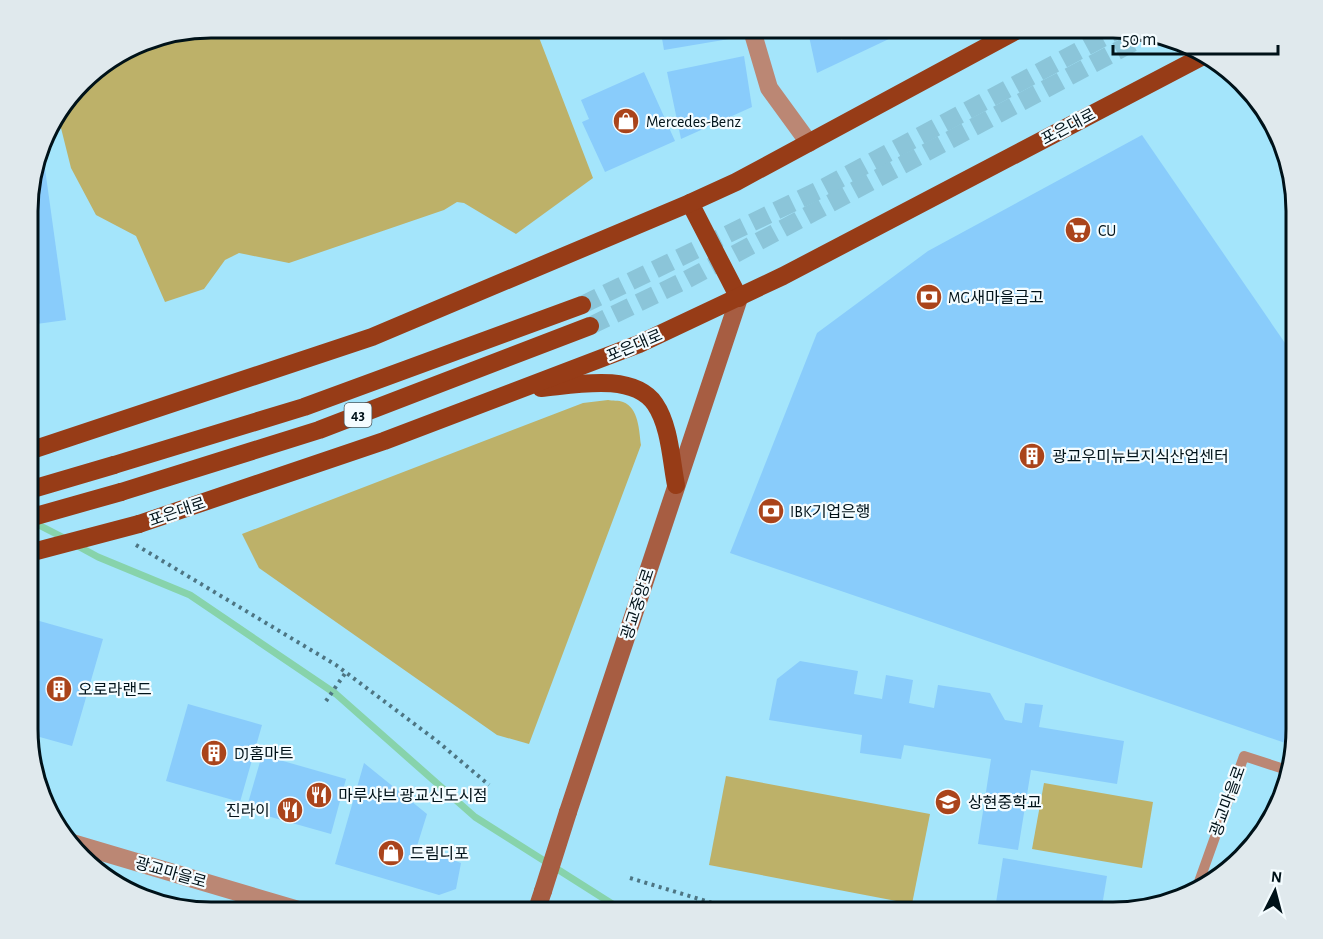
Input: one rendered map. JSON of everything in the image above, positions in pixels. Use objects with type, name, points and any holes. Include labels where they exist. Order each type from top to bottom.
[{"type":"main road","points":[[37,448],[372,337],[690,203],[736,182],[1003,38]]},
{"type":"main road","name":"포은대로","points":[[38,550],[139,524],[384,441],[639,344],[739,298],[1196,60]]},
{"type":"main road","points":[[690,203],[739,298]]},
{"type":"main road","name":"광교중앙로","points":[[540,901],[739,298]]},
{"type":"main road","name":"43","points":[[38,487],[303,407],[582,305]]},
{"type":"main road","name":"포은대로","points":[[38,515],[121,492],[319,430],[590,326]]},
{"type":"main road","points":[[516,391],[595,383],[627,385],[643,393],[655,404],[661,417],[676,485]]},
{"type":"street","points":[[754,38],[769,88],[808,143]]},
{"type":"street","name":"광교마을로","points":[[83,846],[268,901]]},
{"type":"lane","name":"광교마을로","points":[[1200,877],[1244,756],[1280,768]]},
{"type":"path","points":[[131,542],[346,672],[437,741],[489,785]]},
{"type":"path","points":[[326,700],[346,672]]},
{"type":"path","points":[[630,878],[708,902]]},
{"type":"shaded area","points":[[210,37],[539,37],[593,178],[516,234],[464,203],[457,202],[444,210],[289,263],[239,253],[225,260],[204,289],[165,302],[136,236],[96,215],[71,168],[60,125],[73,105],[96,80],[114,67],[144,51],[166,43]]},
{"type":"shaded area","points":[[608,400],[623,402],[632,409],[637,420],[641,445],[529,744],[497,735],[259,568],[242,534],[583,403]]},
{"type":"shaded area","points":[[726,776],[930,814],[912,902],[900,902],[709,865]]},
{"type":"shaded area","points":[[1044,783],[1153,802],[1142,868],[1032,849]]},
{"type":"building","points":[[662,37],[738,38],[664,50]]},
{"type":"building","points":[[809,38],[840,38],[841,40],[846,38],[892,38],[817,73]]},
{"type":"building","points":[[744,56],[752,107],[681,139],[667,72]]},
{"type":"building","name":"Mercedes-Benz","points":[[644,72],[675,141],[605,172],[582,122],[589,119],[581,100]]},
{"type":"building","name":"광교우미뉴브지식산업센터","points":[[1142,135],[1285,343],[1285,743],[730,553],[817,333],[928,251]]},
{"type":"building","points":[[44,163],[66,320],[37,324],[37,210]]},
{"type":"building","name":"오로라랜드","points":[[38,621],[103,639],[72,746],[38,737]]},
{"type":"building","points":[[800,661],[858,671],[854,694],[882,699],[886,675],[913,680],[909,703],[934,708],[938,685],[990,693],[1005,720],[1022,723],[1025,703],[1043,705],[1039,727],[1124,741],[1117,784],[1031,770],[1018,850],[978,844],[991,759],[904,745],[901,759],[860,753],[862,735],[769,720],[777,679]]},
{"type":"building","name":"DJ홈마트","points":[[188,704],[262,725],[240,802],[166,781]]},
{"type":"building","points":[[262,755],[346,779],[331,834],[246,810]]},
{"type":"building","points":[[364,763],[427,814],[417,846],[461,863],[456,889],[439,895],[335,864]]},
{"type":"building","points":[[1003,858],[1107,876],[1103,902],[996,902]]},
{"type":"waterway","points":[[38,524],[66,539]]},
{"type":"waterway","points":[[76,545],[98,557],[190,595],[336,694],[475,817],[608,901]]},
{"type":"tunnel","points":[[582,305],[821,189],[1103,38]]},
{"type":"tunnel","points":[[590,326],[686,280],[1138,40]]},
{"type":"place","name":"Mercedes-Benz","points":[[626,121]]},
{"type":"place","name":"CU","points":[[1078,230]]},
{"type":"place","name":"MG새마을금고","points":[[929,297]]},
{"type":"place","name":"광교우미뉴브지식산업센터","points":[[1032,456]]},
{"type":"place","name":"IBK기업은행","points":[[771,511]]},
{"type":"place","name":"오로라랜드","points":[[59,689]]},
{"type":"place","name":"DJ홈마트","points":[[214,753]]},
{"type":"place","name":"마루샤브 광교신도시점","points":[[319,795]]},
{"type":"place","name":"상현중학교","points":[[948,802]]},
{"type":"place","name":"진라이","points":[[290,810]]},
{"type":"place","name":"드림디포","points":[[391,853]]}]
